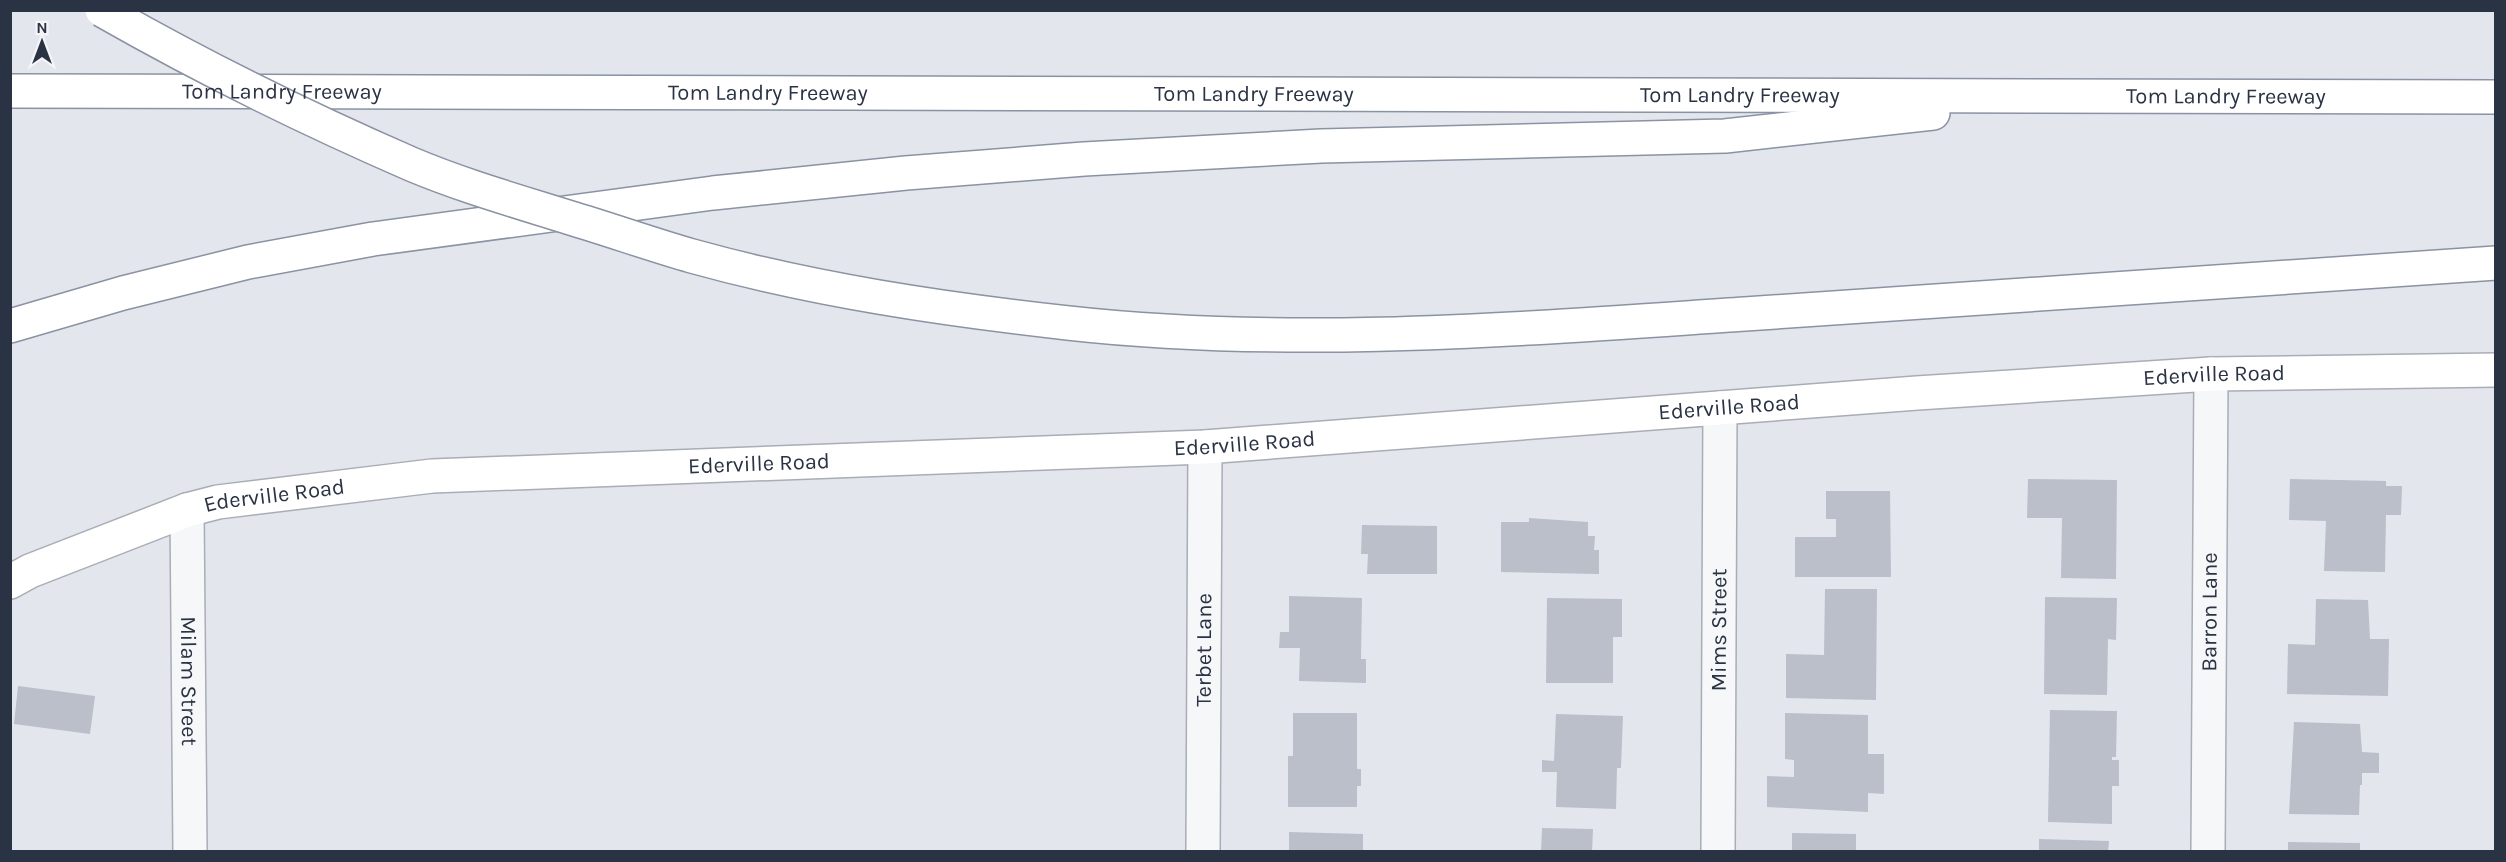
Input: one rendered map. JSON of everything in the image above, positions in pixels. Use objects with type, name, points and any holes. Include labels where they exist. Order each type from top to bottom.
[{"type":"main road","points":[[102,10],[164,45],[270,99],[417,166],[536,207],[695,256],[816,284],[945,308],[1072,324],[1256,335],[1426,333],[2496,263]]},
{"type":"main road","name":"Tom Landry Freeway","points":[[10,91],[2496,97]]},
{"type":"main road","points":[[10,326],[123,293],[248,262],[373,240],[714,193],[906,173],[1095,158],[1321,146],[1725,136],[2101,95]]},
{"type":"main road","name":"Ederville Road","points":[[10,582],[30,571],[188,510],[218,502],[432,476],[1205,447],[2211,374],[2496,369]]},
{"type":"street","name":"Barron Lane","points":[[2208,852],[2211,374]]},
{"type":"street","name":"Mims Street","points":[[1718,852],[1720,408]]},
{"type":"street","name":"Terbet Lane","points":[[1203,852],[1205,447]]},
{"type":"street","name":"Milam Street","points":[[188,510],[190,852]]},
{"type":"building","points":[[2028,479],[2117,480],[2116,579],[2061,578],[2062,518],[2027,518]]},
{"type":"building","points":[[2290,479],[2386,481],[2386,486],[2402,486],[2401,515],[2386,515],[2385,572],[2324,571],[2326,521],[2289,520]]},
{"type":"building","points":[[1826,491],[1890,491],[1891,577],[1795,577],[1795,537],[1836,537],[1836,519],[1826,519]]},
{"type":"building","points":[[1529,518],[1588,522],[1588,536],[1595,536],[1594,550],[1599,550],[1599,574],[1501,572],[1501,522],[1529,522]]},
{"type":"building","points":[[1362,525],[1437,526],[1437,574],[1367,574],[1368,554],[1361,554]]},
{"type":"building","points":[[1825,589],[1877,589],[1876,700],[1786,698],[1786,654],[1824,655]]},
{"type":"building","points":[[1289,596],[1362,598],[1361,659],[1366,659],[1366,683],[1299,681],[1300,648],[1279,648],[1280,632],[1289,632]]},
{"type":"building","points":[[2045,597],[2117,598],[2116,640],[2108,639],[2107,695],[2044,694]]},
{"type":"building","points":[[1547,598],[1622,599],[1622,637],[1613,637],[1613,683],[1546,683]]},
{"type":"building","points":[[2316,599],[2368,600],[2370,639],[2389,639],[2388,696],[2287,694],[2288,644],[2315,645]]},
{"type":"building","points":[[18,686],[95,696],[90,734],[14,724]]},
{"type":"building","points":[[2050,710],[2117,711],[2116,757],[2112,757],[2112,760],[2119,760],[2119,786],[2112,786],[2112,824],[2048,822]]},
{"type":"building","points":[[1293,713],[1357,713],[1357,769],[1361,769],[1361,786],[1357,786],[1357,807],[1288,807],[1288,756],[1293,756]]},
{"type":"building","points":[[1785,713],[1868,715],[1868,754],[1884,754],[1884,794],[1868,793],[1868,812],[1767,807],[1767,776],[1794,777],[1794,760],[1785,759]]},
{"type":"building","points":[[1556,714],[1623,716],[1621,768],[1617,768],[1616,809],[1556,807],[1557,772],[1542,772],[1542,760],[1554,761]]},
{"type":"building","points":[[2294,722],[2360,724],[2362,752],[2379,753],[2379,773],[2362,773],[2359,815],[2289,814]]},
{"type":"building","points":[[1542,828],[1593,829],[1592,852],[1541,852]]},
{"type":"building","points":[[1289,832],[1363,834],[1363,852],[1289,852]]},
{"type":"building","points":[[1792,833],[1856,834],[1856,852],[1792,852]]},
{"type":"building","points":[[2039,839],[2109,841],[2108,852],[2039,852]]},
{"type":"building","points":[[2288,842],[2360,843],[2360,852],[2288,852]]}]
